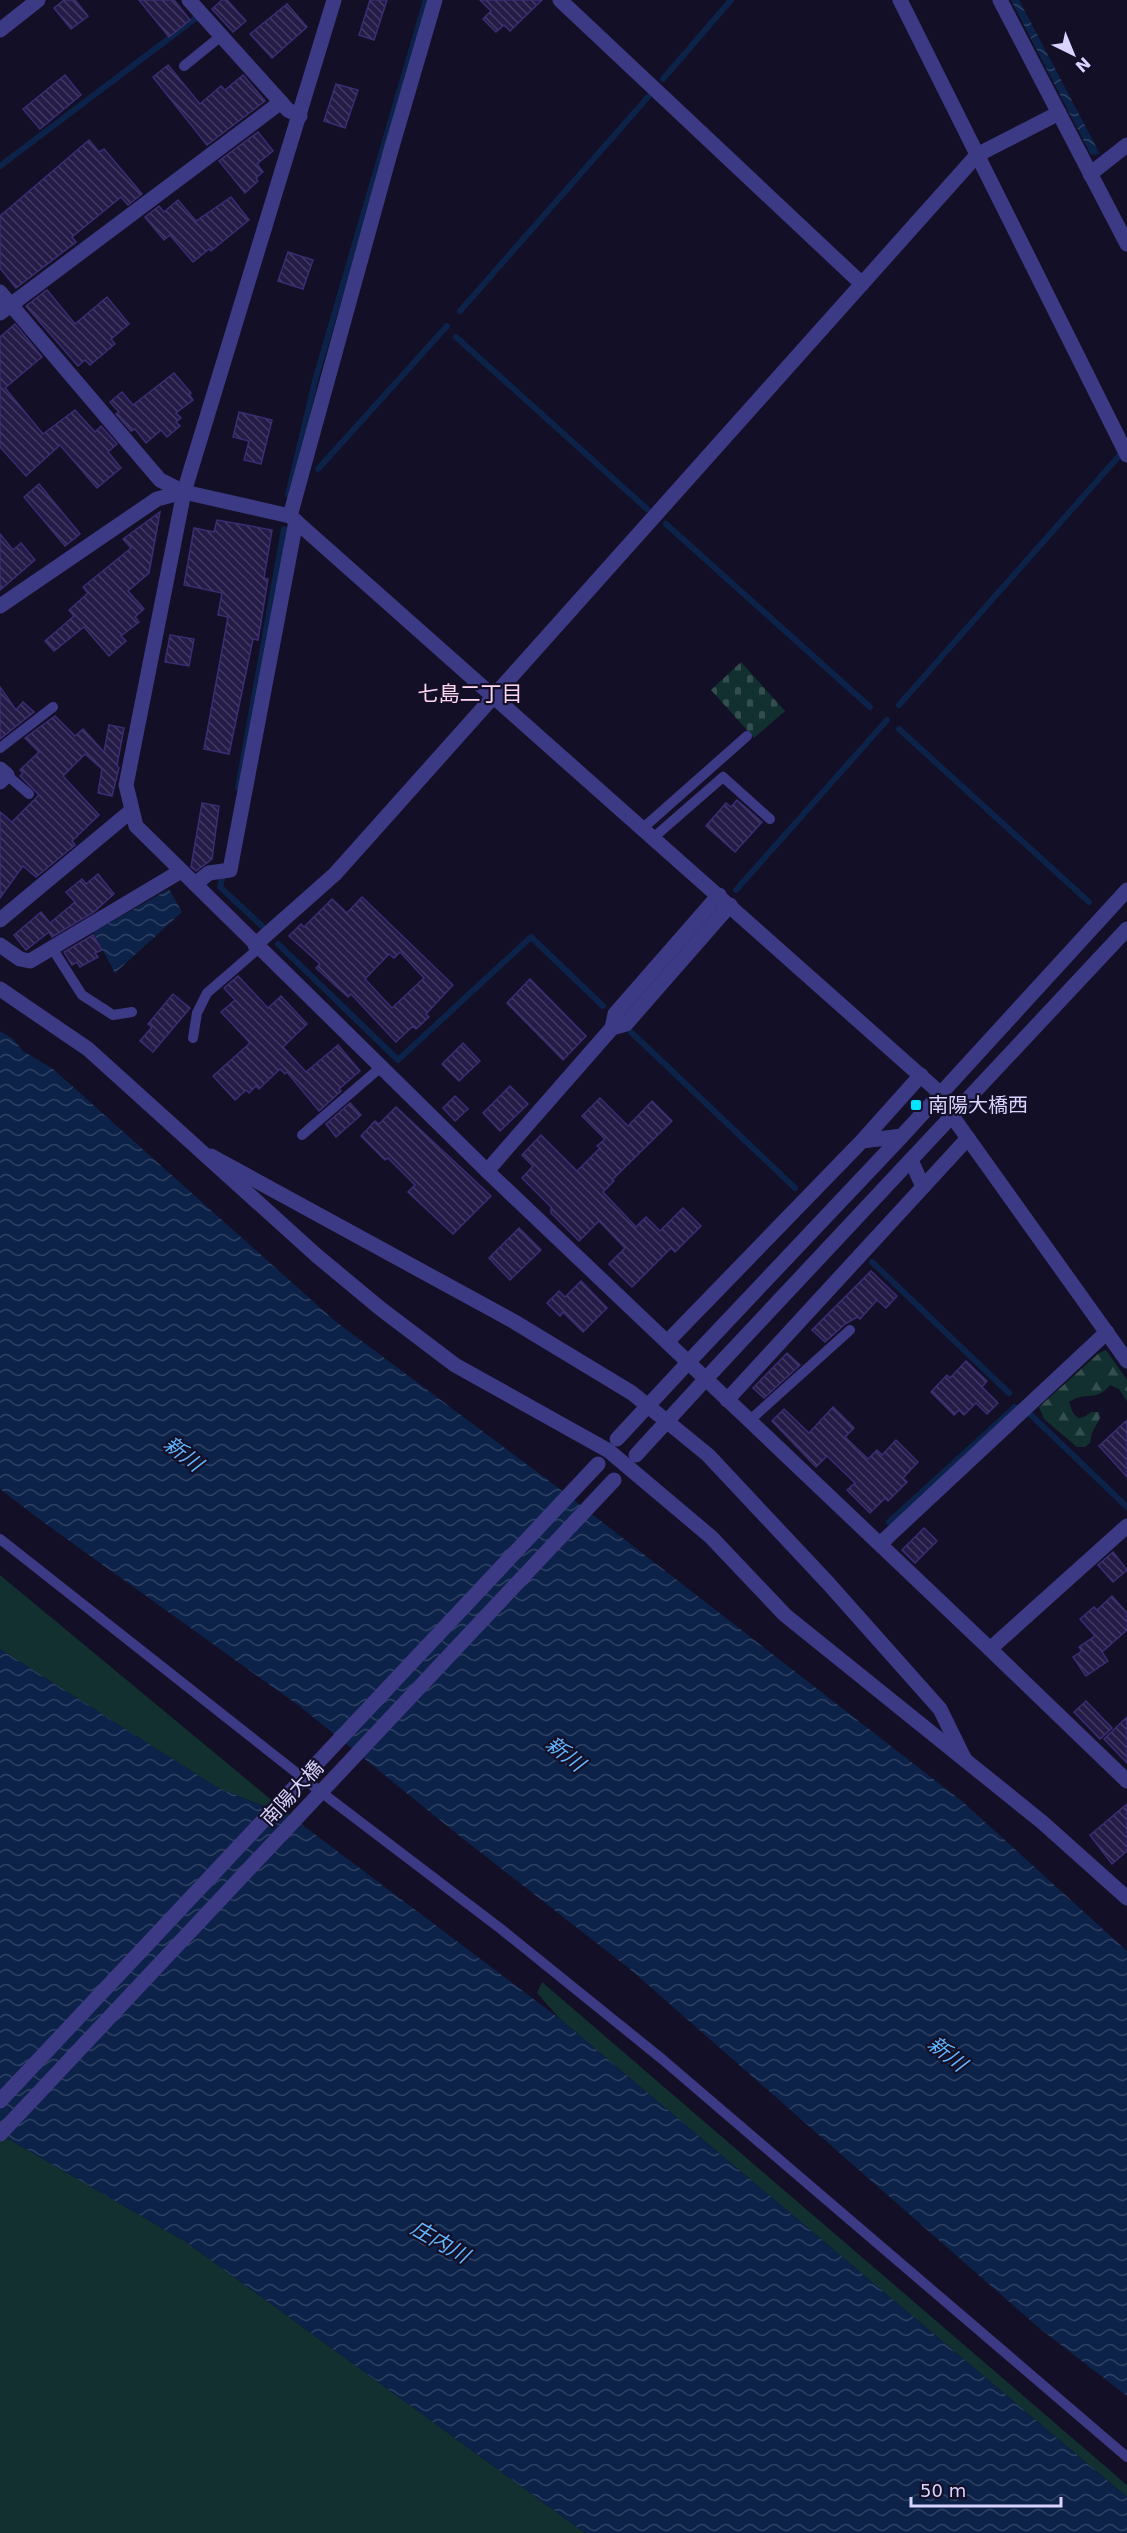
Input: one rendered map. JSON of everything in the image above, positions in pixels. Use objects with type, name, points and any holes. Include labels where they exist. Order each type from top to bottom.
[{"type":"street","points":[[0,30],[38,0]]},
{"type":"street","points":[[189,0],[288,110],[300,116]]},
{"type":"street","points":[[334,0],[184,492],[126,784],[136,826],[487,1171],[990,1649],[1124,1772]]},
{"type":"street","points":[[195,884],[209,873],[230,870],[293,519],[391,150],[435,0]]},
{"type":"street","points":[[560,0],[861,284]]},
{"type":"street","points":[[900,0],[1127,455]]},
{"type":"street","points":[[1000,0],[1127,244]]},
{"type":"street","points":[[5,309],[281,102]]},
{"type":"street","points":[[257,946],[335,874],[977,155],[1059,113]]},
{"type":"street","points":[[1090,174],[1127,145]]},
{"type":"street","points":[[0,292],[5,309],[160,480],[184,492],[293,519],[940,1093]]},
{"type":"street","points":[[0,606],[157,499],[184,492]]},
{"type":"street","points":[[0,920],[131,811]]},
{"type":"street","points":[[0,945],[20,959],[30,961],[181,871]]},
{"type":"street","name":"南陽大橋","points":[[0,2101],[598,1464],[697,1353],[902,1136],[1127,890]]},
{"type":"street","points":[[487,1171],[612,1028],[626,1024],[725,900]]},
{"type":"street","name":"南陽大橋","points":[[0,2134],[1127,929]]},
{"type":"street","points":[[0,989],[88,1049],[316,1255],[381,1310],[455,1365],[613,1445],[711,1537],[785,1615],[1042,1821],[1127,1898]]},
{"type":"street","points":[[667,1342],[862,1141],[921,1075]]},
{"type":"street","points":[[952,1116],[1127,1361]]},
{"type":"street","points":[[862,1141],[902,1136]]},
{"type":"street","points":[[727,1400],[968,1138]]},
{"type":"street","points":[[201,1150],[513,1321],[632,1393],[708,1455],[828,1583],[940,1709],[965,1760]]},
{"type":"street","points":[[911,1160],[923,1188]]},
{"type":"street","points":[[880,1544],[1107,1332]]},
{"type":"street","points":[[990,1649],[1127,1526]]},
{"type":"lane","points":[[184,66],[221,36]]},
{"type":"lane","points":[[0,748],[52,707]]},
{"type":"lane","points":[[648,833],[747,736]]},
{"type":"lane","points":[[2,775],[28,794]]},
{"type":"lane","points":[[648,833],[723,777],[770,819]]},
{"type":"lane","points":[[193,1038],[197,1013],[207,993],[257,946]]},
{"type":"lane","points":[[52,948],[82,995],[113,1015],[132,1012]]},
{"type":"lane","points":[[302,1135],[381,1067]]},
{"type":"lane","points":[[749,1421],[850,1330]]},
{"type":"lane","points":[[0,1539],[317,1789],[501,1929],[653,2052],[1127,2457]]},
{"type":"green space","points":[[741,662],[785,711],[754,738],[711,690]]},
{"type":"green space","points":[[1106,1350],[1127,1380],[1127,1401],[1119,1389],[1110,1385],[1096,1395],[1080,1397],[1069,1402],[1073,1413],[1078,1418],[1091,1412],[1099,1412],[1100,1418],[1092,1433],[1090,1443],[1085,1447],[1077,1447],[1044,1419],[1039,1407],[1099,1353]]},
{"type":"green space","points":[[0,1575],[292,1817],[218,1788],[0,1649]]},
{"type":"green space","points":[[542,1982],[1127,2485],[1127,2497],[560,2019],[537,1993]]},
{"type":"green space","points":[[0,2134],[186,2242],[585,2533],[0,2533]]},
{"type":"water","points":[[1011,0],[1019,0],[1100,154],[1091,155]]},
{"type":"water","points":[[169,889],[182,912],[115,973],[93,932]]},
{"type":"water","name":"新川","points":[[0,1031],[13,1039],[23,1051],[53,1069],[335,1321],[548,1480],[963,1802],[1127,1951],[1127,2396],[1039,2328],[631,1970],[457,1834],[302,1708],[0,1489]]},
{"type":"water","name":"庄内川","points":[[0,1649],[218,1788],[292,1817],[560,2019],[1127,2497],[1127,2533],[585,2533],[186,2242],[0,2134]]},
{"type":"building","points":[[64,0],[75,0],[88,16],[71,29],[54,8]]},
{"type":"building","points":[[139,0],[174,0],[190,20],[169,37]]},
{"type":"building","points":[[222,0],[227,0],[246,21],[233,32],[212,9]]},
{"type":"building","points":[[370,0],[387,0],[374,40],[359,35]]},
{"type":"building","points":[[480,0],[542,0],[510,31],[504,25],[496,32],[483,19],[491,11]]},
{"type":"building","points":[[287,4],[307,27],[272,58],[250,34]]},
{"type":"building","points":[[168,65],[200,104],[221,86],[225,90],[243,75],[265,101],[207,145],[153,77]]},
{"type":"building","points":[[65,75],[81,95],[40,129],[23,109]]},
{"type":"building","points":[[336,84],[358,90],[345,128],[324,121]]},
{"type":"building","points":[[258,132],[273,151],[257,164],[263,172],[256,178],[258,181],[245,193],[219,161]]},
{"type":"building","points":[[89,140],[99,152],[104,149],[142,194],[128,205],[121,197],[72,237],[76,242],[16,288],[0,268],[0,216]]},
{"type":"building","points":[[231,197],[249,220],[211,251],[209,249],[193,262],[170,235],[164,240],[145,217],[159,206],[164,212],[178,200],[196,221]]},
{"type":"building","points":[[288,252],[313,260],[303,289],[278,281]]},
{"type":"building","points":[[47,290],[75,324],[107,297],[129,324],[111,339],[115,344],[90,365],[85,360],[78,366],[26,306]]},
{"type":"building","points":[[15,324],[42,357],[5,388],[43,434],[75,410],[95,432],[101,426],[117,444],[108,452],[121,468],[97,488],[60,445],[26,476],[0,447],[0,337]]},
{"type":"building","points":[[174,373],[191,393],[189,394],[193,400],[176,413],[181,418],[176,422],[180,426],[167,437],[161,430],[146,443],[135,429],[131,431],[116,414],[119,412],[110,402],[122,392],[133,405]]},
{"type":"building","points":[[239,412],[272,420],[261,464],[244,460],[249,441],[233,437]]},
{"type":"building","points":[[39,484],[80,534],[65,546],[24,497]]},
{"type":"building","points":[[160,512],[149,573],[128,591],[144,609],[135,617],[139,622],[121,636],[126,641],[109,656],[84,627],[54,651],[45,641],[74,616],[69,610],[88,593],[83,587],[131,548],[123,539]]},
{"type":"building","points":[[217,520],[272,530],[264,578],[268,579],[258,640],[253,639],[229,754],[204,749],[228,617],[218,615],[222,593],[184,585],[194,528],[214,532]]},
{"type":"building","points":[[0,534],[13,550],[21,543],[35,560],[0,590]]},
{"type":"building","points":[[170,635],[194,639],[189,666],[165,662]]},
{"type":"building","points":[[0,687],[16,710],[23,702],[34,712],[0,739]]},
{"type":"building","points":[[55,716],[75,736],[83,729],[104,752],[109,725],[124,728],[117,765],[119,768],[112,796],[98,793],[102,769],[85,754],[63,776],[99,815],[72,841],[75,845],[36,877],[23,866],[0,898],[0,812],[12,822],[39,795],[20,776],[23,773],[20,770],[39,752],[25,738]]},
{"type":"building","points":[[737,800],[762,822],[735,852],[706,826],[726,803],[731,807]]},
{"type":"building","points":[[202,803],[219,806],[212,859],[196,871],[191,867]]},
{"type":"building","points":[[98,874],[114,894],[94,912],[52,937],[49,932],[26,950],[14,935],[41,912],[50,923],[75,902],[66,892],[82,879],[86,884]]},
{"type":"building","points":[[362,897],[453,985],[426,1014],[429,1017],[416,1029],[413,1026],[396,1042],[351,994],[348,997],[316,968],[320,964],[289,936],[301,924],[304,927],[332,899],[347,913]],"holes":[[[400,952],[424,978],[392,1008],[365,979],[389,954],[394,958]]]},
{"type":"building","points":[[93,935],[102,950],[95,953],[98,957],[80,967],[77,962],[72,965],[64,952]]},
{"type":"building","points":[[238,976],[268,1008],[281,996],[307,1024],[283,1047],[306,1072],[338,1045],[360,1071],[319,1111],[287,1072],[285,1074],[280,1069],[259,1089],[256,1086],[249,1093],[246,1090],[235,1100],[213,1076],[250,1043],[221,1012],[235,1000],[224,988]]},
{"type":"building","points":[[530,979],[586,1036],[563,1060],[507,1003]]},
{"type":"building","points":[[173,994],[190,1008],[153,1052],[140,1041],[152,1027],[148,1024]]},
{"type":"building","points":[[463,1043],[480,1061],[459,1081],[442,1064]]},
{"type":"building","points":[[510,1086],[528,1104],[500,1131],[483,1113]]},
{"type":"building","points":[[455,1096],[468,1109],[455,1121],[443,1108]]},
{"type":"building","points":[[600,1098],[628,1126],[652,1101],[672,1121],[612,1180],[614,1181],[603,1192],[636,1227],[646,1217],[660,1231],[683,1208],[701,1226],[675,1252],[671,1248],[632,1287],[609,1264],[625,1248],[599,1221],[579,1241],[551,1213],[551,1207],[522,1178],[533,1166],[522,1155],[541,1135],[577,1171],[600,1148],[597,1146],[605,1139],[582,1116]]},
{"type":"building","points":[[350,1103],[361,1115],[336,1137],[326,1124]]},
{"type":"building","points":[[396,1107],[491,1196],[453,1234],[408,1192],[415,1185],[388,1158],[385,1160],[361,1136],[375,1121],[379,1124]]},
{"type":"building","points":[[519,1228],[541,1250],[510,1280],[489,1258]]},
{"type":"building","points":[[871,1271],[897,1296],[886,1308],[877,1300],[860,1319],[857,1317],[845,1324],[825,1342],[812,1330]]},
{"type":"building","points":[[581,1281],[607,1308],[583,1332],[563,1312],[560,1316],[547,1303],[559,1291],[565,1297]]},
{"type":"building","points":[[787,1353],[800,1365],[764,1398],[753,1388]]},
{"type":"building","points":[[966,1361],[987,1381],[982,1387],[998,1403],[987,1414],[976,1403],[964,1415],[959,1410],[954,1415],[931,1392],[947,1375],[950,1378]]},
{"type":"building","points":[[833,1407],[854,1428],[845,1437],[868,1459],[877,1450],[882,1455],[896,1440],[918,1462],[903,1478],[907,1482],[888,1501],[885,1498],[870,1513],[847,1490],[855,1483],[827,1456],[816,1467],[772,1421],[784,1409],[809,1433]]},
{"type":"building","points":[[1127,1420],[1127,1477],[1099,1446]]},
{"type":"building","points":[[924,1528],[937,1541],[915,1563],[902,1550]]},
{"type":"building","points":[[1113,1552],[1127,1570],[1113,1582],[1098,1565]]},
{"type":"building","points":[[1112,1596],[1127,1613],[1127,1630],[1102,1652],[1108,1661],[1086,1676],[1073,1657],[1082,1651],[1079,1647],[1095,1636],[1080,1619],[1094,1607],[1097,1610]]},
{"type":"building","points":[[1086,1701],[1112,1728],[1100,1739],[1074,1712]]},
{"type":"building","points":[[1127,1717],[1127,1763],[1104,1739]]},
{"type":"building","points":[[1127,1804],[1127,1851],[1112,1864],[1090,1835]]},
{"type":"waterway","points":[[288,495],[316,377],[426,0]]},
{"type":"waterway","points":[[663,79],[731,0]]},
{"type":"waterway","points":[[0,166],[196,18]]},
{"type":"waterway","points":[[460,311],[648,97]]},
{"type":"waterway","points":[[318,469],[447,326]]},
{"type":"waterway","points":[[456,337],[647,509]]},
{"type":"waterway","points":[[899,705],[1119,456]]},
{"type":"waterway","points":[[666,524],[870,707]]},
{"type":"waterway","points":[[238,788],[284,529]]},
{"type":"waterway","points":[[736,890],[887,720]]},
{"type":"waterway","points":[[899,729],[1089,902]]},
{"type":"waterway","points":[[222,879],[220,887],[262,926]]},
{"type":"waterway","points":[[278,944],[398,1060],[531,937],[603,1006]]},
{"type":"waterway","points":[[631,1032],[795,1188]]},
{"type":"waterway","points":[[872,1262],[1009,1393]]},
{"type":"waterway","points":[[889,1522],[1015,1407]]},
{"type":"waterway","points":[[1030,1414],[1127,1507]]},
{"type":"place","name":"南陽大橋西","points":[[916,1105]]},
{"type":"district","name":"七島二丁目","points":[[470,694]]}]
